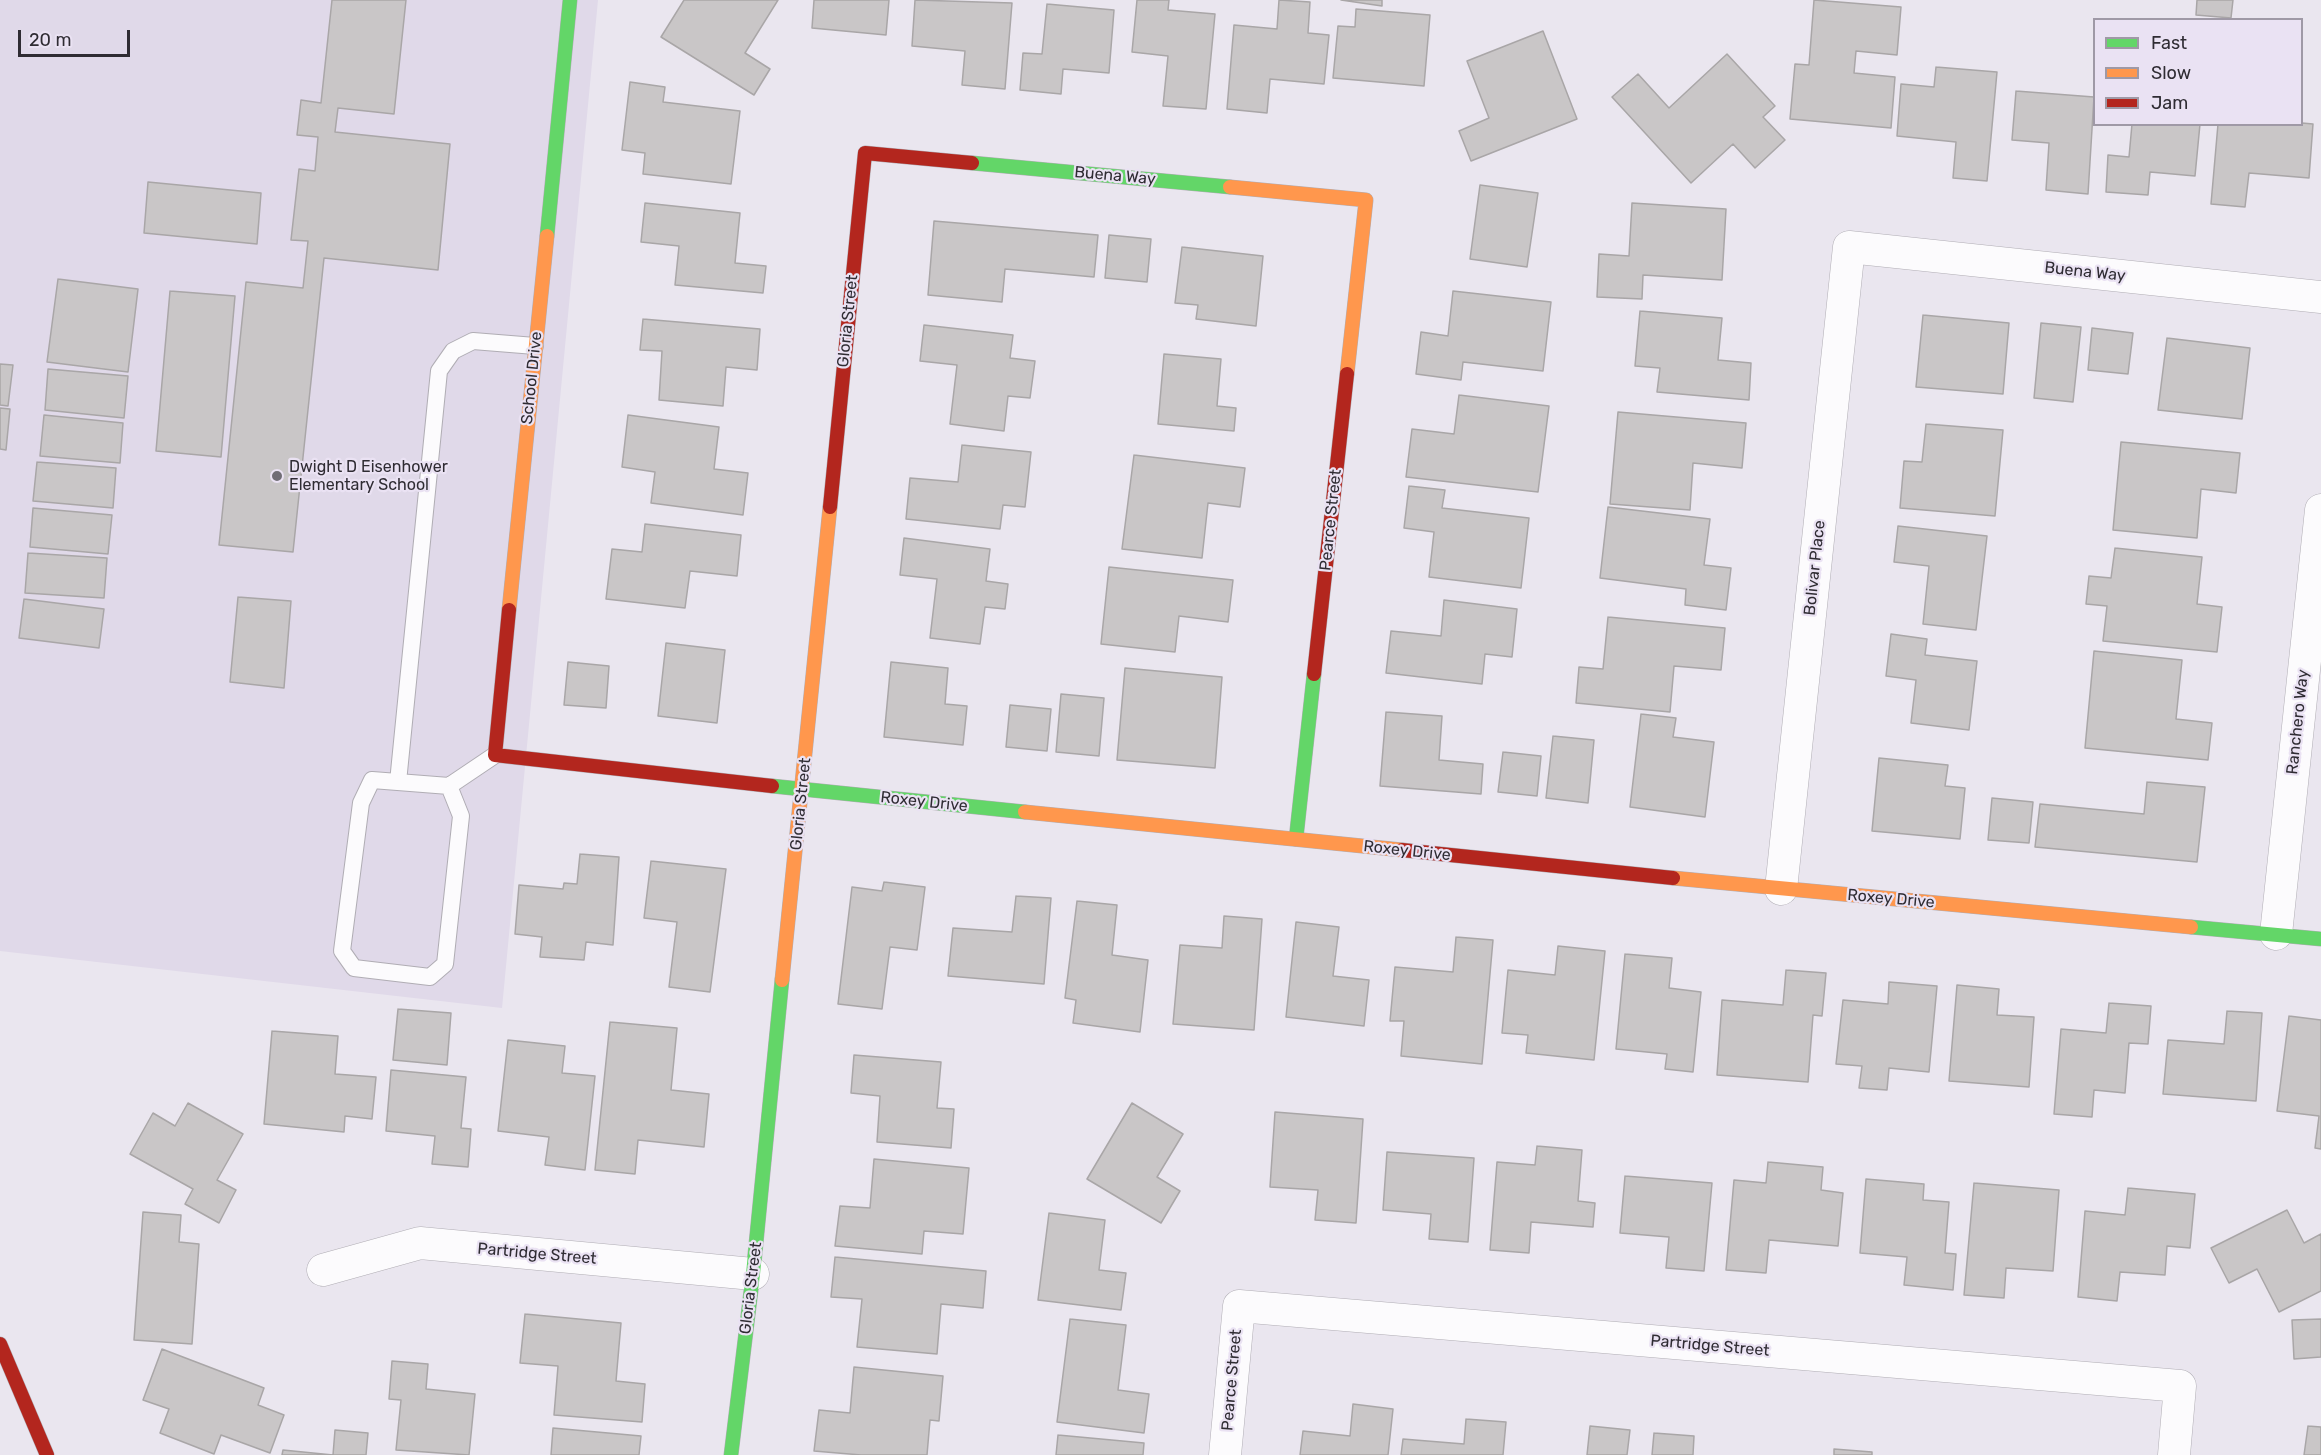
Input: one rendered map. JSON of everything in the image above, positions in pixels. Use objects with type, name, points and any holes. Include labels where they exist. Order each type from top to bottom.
[{"type":"main road","name":"School Drive","points":[[495,755],[570,0]]},
{"type":"main road","name":"Buena Way","points":[[865,153],[1365,200]]},
{"type":"main road","name":"Gloria Street","points":[[731,1455],[753,1274],[865,153]]},
{"type":"main road","name":"Pearce Street","points":[[1296,839],[1365,200]]},
{"type":"main road","name":"Roxey Drive","points":[[495,755],[802,789],[1781,889],[2321,939]]},
{"type":"main road","points":[[0,1344],[47,1455]]},
{"type":"street","name":"Buena Way","points":[[1849,247],[2321,297]]},
{"type":"street","name":"Bolivar Place","points":[[1781,889],[1849,247]]},
{"type":"street","name":"Ranchero Way","points":[[2276,934],[2321,510]]},
{"type":"street","name":"Partridge Street","points":[[323,1270],[420,1244],[753,1274]]},
{"type":"street","name":"Partridge Street","points":[[1239,1306],[2180,1386],[2174,1455]]},
{"type":"street","name":"Pearce Street","points":[[1225,1455],[1239,1306]]},
{"type":"lane","points":[[398,782],[439,371],[453,351],[473,341],[535,346]]},
{"type":"lane","points":[[449,786],[462,816],[445,964],[430,977],[354,968],[342,951],[361,803],[372,780],[449,786],[495,755]]},
{"type":"shaded area","name":"Dwight D Eisenhower Elementary School","points":[[0,0],[598,0],[502,1008],[0,951]]},
{"type":"building","points":[[332,0],[406,0],[394,114],[338,108],[335,132],[450,144],[438,270],[324,258],[293,552],[219,545],[246,282],[303,288],[308,241],[291,240],[299,169],[315,171],[318,137],[297,135],[301,100],[321,103]]},
{"type":"building","points":[[684,0],[778,0],[745,53],[770,69],[754,95],[661,37]]},
{"type":"building","points":[[814,0],[889,0],[886,35],[812,28]]},
{"type":"building","points":[[915,0],[1012,3],[1005,89],[962,85],[965,51],[912,46]]},
{"type":"building","points":[[1137,0],[1169,0],[1168,10],[1215,14],[1206,109],[1163,106],[1168,56],[1132,52]]},
{"type":"building","points":[[1279,0],[1310,2],[1308,33],[1329,35],[1324,84],[1270,79],[1267,113],[1227,109],[1234,25],[1277,29]]},
{"type":"building","points":[[1341,0],[1382,0],[1382,6]]},
{"type":"building","points":[[1814,0],[1901,7],[1897,55],[1856,51],[1854,73],[1895,77],[1891,128],[1790,119],[1795,64],[1809,65]]},
{"type":"building","points":[[2197,0],[2233,0],[2231,18],[2196,15]]},
{"type":"building","points":[[1047,4],[1114,10],[1109,73],[1063,69],[1061,94],[1020,90],[1023,53],[1042,54]]},
{"type":"building","points":[[1356,9],[1430,15],[1424,86],[1333,78],[1338,26],[1355,27]]},
{"type":"building","points":[[1543,31],[1577,119],[1471,161],[1459,131],[1489,118],[1467,61]]},
{"type":"building","points":[[1727,54],[1775,106],[1763,117],[1785,140],[1755,168],[1733,144],[1691,183],[1612,97],[1638,74],[1669,108]]},
{"type":"building","points":[[1936,67],[1997,72],[1987,181],[1953,178],[1956,142],[1897,136],[1901,84],[1934,87]]},
{"type":"building","points":[[630,82],[665,87],[663,102],[740,111],[731,184],[643,174],[645,153],[622,150]]},
{"type":"building","points":[[2016,91],[2093,97],[2088,194],[2046,190],[2049,143],[2012,140]]},
{"type":"building","points":[[2313,124],[2309,178],[2249,173],[2245,207],[2211,204],[2218,126]]},
{"type":"building","points":[[2132,126],[2200,126],[2195,176],[2150,172],[2148,195],[2106,192],[2108,155],[2129,157]]},
{"type":"building","points":[[148,182],[261,193],[257,244],[144,233]]},
{"type":"building","points":[[1480,185],[1538,193],[1527,267],[1470,259]]},
{"type":"building","points":[[645,203],[740,213],[735,263],[766,266],[763,293],[675,285],[679,246],[641,242]]},
{"type":"building","points":[[1632,203],[1726,209],[1722,280],[1643,275],[1642,299],[1597,297],[1599,254],[1629,256]]},
{"type":"building","points":[[934,221],[1098,235],[1094,277],[1005,269],[1002,302],[928,295]]},
{"type":"building","points":[[1109,235],[1151,239],[1147,282],[1105,278]]},
{"type":"building","points":[[1182,247],[1263,256],[1256,326],[1196,319],[1198,305],[1175,303]]},
{"type":"building","points":[[58,279],[138,289],[128,372],[47,362]]},
{"type":"building","points":[[170,291],[235,296],[221,457],[156,451]]},
{"type":"building","points":[[1453,291],[1551,302],[1543,371],[1463,362],[1461,380],[1416,374],[1421,332],[1448,336]]},
{"type":"building","points":[[1640,311],[1722,318],[1718,360],[1751,363],[1749,400],[1657,392],[1660,368],[1635,366]]},
{"type":"building","points":[[1923,315],[2009,323],[2003,394],[1916,387]]},
{"type":"building","points":[[643,319],[760,329],[757,370],[726,367],[723,406],[659,400],[662,351],[640,350]]},
{"type":"building","points":[[2041,323],[2081,327],[2073,402],[2034,398]]},
{"type":"building","points":[[924,325],[1013,335],[1010,358],[1035,361],[1030,398],[1008,396],[1004,431],[950,424],[957,365],[920,361]]},
{"type":"building","points":[[2092,328],[2133,333],[2128,374],[2088,370]]},
{"type":"building","points":[[2167,338],[2250,348],[2242,419],[2158,410]]},
{"type":"building","points":[[1164,354],[1221,359],[1217,406],[1236,408],[1234,431],[1158,424]]},
{"type":"building","points":[[0,364],[13,365],[8,406],[0,405]]},
{"type":"building","points":[[48,369],[128,376],[124,418],[45,410]]},
{"type":"building","points":[[1459,395],[1549,406],[1538,492],[1406,477],[1412,429],[1454,434]]},
{"type":"building","points":[[0,408],[10,409],[6,450],[0,449]]},
{"type":"building","points":[[1618,412],[1746,423],[1742,468],[1693,463],[1690,510],[1610,504]]},
{"type":"building","points":[[44,415],[123,423],[120,463],[40,456]]},
{"type":"building","points":[[628,415],[719,427],[714,469],[748,473],[743,515],[651,503],[655,472],[622,467]]},
{"type":"building","points":[[1926,424],[2003,430],[1995,516],[1900,508],[1904,461],[1922,462]]},
{"type":"building","points":[[2121,442],[2240,453],[2236,493],[2201,489],[2197,538],[2113,530]]},
{"type":"building","points":[[962,445],[1031,452],[1025,507],[1003,505],[1000,529],[906,519],[910,478],[958,482]]},
{"type":"building","points":[[1134,455],[1245,468],[1240,507],[1208,503],[1202,558],[1122,549]]},
{"type":"building","points":[[37,462],[116,468],[113,508],[33,501]]},
{"type":"building","points":[[1409,486],[1445,490],[1442,508],[1529,518],[1521,588],[1429,577],[1434,532],[1404,528]]},
{"type":"building","points":[[1608,507],[1710,519],[1704,565],[1731,568],[1726,610],[1685,605],[1686,589],[1600,578]]},
{"type":"building","points":[[33,508],[112,515],[108,554],[30,547]]},
{"type":"building","points":[[645,524],[741,535],[737,576],[690,571],[685,608],[606,599],[612,549],[642,552]]},
{"type":"building","points":[[1898,526],[1987,536],[1976,630],[1923,624],[1929,566],[1894,562]]},
{"type":"building","points":[[904,538],[990,549],[986,581],[1008,584],[1005,609],[985,607],[980,644],[930,638],[937,579],[900,575]]},
{"type":"building","points":[[2115,548],[2202,557],[2197,604],[2222,607],[2217,652],[2103,641],[2107,606],[2086,604],[2089,576],[2111,578]]},
{"type":"building","points":[[28,553],[107,558],[104,598],[25,593]]},
{"type":"building","points":[[1109,567],[1233,580],[1228,622],[1179,616],[1175,652],[1101,644]]},
{"type":"building","points":[[238,597],[291,601],[284,688],[230,682]]},
{"type":"building","points":[[24,599],[104,609],[99,648],[19,638]]},
{"type":"building","points":[[1444,600],[1517,609],[1512,657],[1485,654],[1482,684],[1386,673],[1391,631],[1441,636]]},
{"type":"building","points":[[1608,617],[1725,628],[1721,670],[1674,666],[1670,712],[1576,703],[1579,667],[1603,669]]},
{"type":"building","points":[[1891,634],[1927,639],[1925,655],[1977,661],[1969,730],[1911,723],[1916,680],[1886,676]]},
{"type":"building","points":[[666,643],[725,650],[717,723],[658,716]]},
{"type":"building","points":[[2094,651],[2182,660],[2176,719],[2212,723],[2208,760],[2085,748]]},
{"type":"building","points":[[568,662],[609,666],[606,708],[564,705]]},
{"type":"building","points":[[891,662],[948,668],[945,704],[967,706],[963,745],[884,737]]},
{"type":"building","points":[[1125,668],[1222,677],[1215,768],[1117,760]]},
{"type":"building","points":[[1061,694],[1104,698],[1099,756],[1056,752]]},
{"type":"building","points":[[1010,705],[1051,709],[1047,751],[1006,747]]},
{"type":"building","points":[[1386,712],[1442,716],[1439,760],[1483,764],[1481,794],[1380,786]]},
{"type":"building","points":[[1641,714],[1676,718],[1673,737],[1714,742],[1705,817],[1630,807]]},
{"type":"building","points":[[1553,736],[1594,740],[1588,803],[1546,798]]},
{"type":"building","points":[[1503,752],[1541,756],[1537,796],[1498,792]]},
{"type":"building","points":[[1879,758],[1948,765],[1945,786],[1965,788],[1960,839],[1872,831]]},
{"type":"building","points":[[2147,782],[2205,787],[2197,862],[2035,847],[2040,804],[2144,814]]},
{"type":"building","points":[[1992,798],[2033,802],[2029,843],[1988,840]]},
{"type":"building","points":[[580,854],[619,857],[613,945],[586,942],[584,960],[540,957],[542,937],[515,934],[519,885],[563,889],[564,883],[577,884]]},
{"type":"building","points":[[651,861],[726,869],[710,992],[669,987],[677,922],[644,918]]},
{"type":"building","points":[[884,882],[925,887],[917,950],[890,947],[882,1009],[838,1004],[852,887],[882,891]]},
{"type":"building","points":[[1016,896],[1051,898],[1044,984],[948,976],[953,928],[1012,932]]},
{"type":"building","points":[[1077,901],[1117,905],[1112,955],[1148,960],[1140,1032],[1073,1023],[1076,1000],[1065,998]]},
{"type":"building","points":[[1224,916],[1262,919],[1254,1030],[1173,1024],[1180,945],[1222,948]]},
{"type":"building","points":[[1296,922],[1339,927],[1333,976],[1369,980],[1364,1026],[1286,1017]]},
{"type":"building","points":[[1456,937],[1493,940],[1482,1064],[1401,1056],[1404,1021],[1390,1021],[1395,967],[1453,972]]},
{"type":"building","points":[[1558,946],[1605,951],[1594,1060],[1526,1053],[1528,1035],[1502,1033],[1508,970],[1555,975]]},
{"type":"building","points":[[1625,954],[1672,958],[1669,988],[1701,992],[1693,1072],[1665,1069],[1667,1054],[1616,1049]]},
{"type":"building","points":[[1786,970],[1826,973],[1822,1016],[1813,1015],[1808,1082],[1717,1075],[1722,1000],[1783,1005]]},
{"type":"building","points":[[1889,982],[1937,986],[1929,1072],[1889,1068],[1887,1090],[1859,1088],[1862,1066],[1836,1064],[1843,1000],[1888,1004]]},
{"type":"building","points":[[1957,985],[1999,989],[1997,1015],[2034,1017],[2029,1087],[1949,1081]]},
{"type":"building","points":[[2109,1003],[2151,1006],[2148,1044],[2129,1043],[2125,1093],[2094,1090],[2092,1117],[2054,1114],[2061,1029],[2106,1033]]},
{"type":"building","points":[[398,1009],[451,1013],[447,1065],[393,1060]]},
{"type":"building","points":[[2227,1011],[2262,1013],[2256,1101],[2163,1094],[2168,1040],[2224,1044]]},
{"type":"building","points":[[2289,1016],[2321,1020],[2321,1149],[2315,1148],[2319,1116],[2277,1111]]},
{"type":"building","points":[[610,1022],[677,1028],[671,1090],[709,1094],[704,1147],[638,1140],[635,1174],[595,1170]]},
{"type":"building","points":[[272,1031],[338,1036],[335,1074],[376,1077],[372,1119],[345,1116],[344,1132],[264,1124]]},
{"type":"building","points":[[508,1040],[565,1046],[562,1073],[595,1076],[585,1170],[545,1165],[549,1137],[498,1131]]},
{"type":"building","points":[[854,1055],[941,1062],[937,1108],[954,1109],[951,1148],[877,1142],[880,1096],[851,1093]]},
{"type":"building","points":[[391,1070],[466,1077],[461,1128],[471,1129],[468,1167],[432,1164],[435,1136],[386,1131]]},
{"type":"building","points":[[188,1103],[243,1134],[217,1180],[236,1190],[219,1223],[185,1204],[193,1189],[130,1154],[153,1113],[175,1126]]},
{"type":"building","points":[[1132,1103],[1183,1134],[1157,1177],[1180,1191],[1161,1223],[1087,1179]]},
{"type":"building","points":[[1275,1112],[1363,1119],[1356,1223],[1315,1220],[1318,1190],[1270,1187]]},
{"type":"building","points":[[1537,1146],[1582,1150],[1578,1201],[1595,1203],[1593,1227],[1531,1222],[1529,1253],[1490,1250],[1497,1162],[1535,1165]]},
{"type":"building","points":[[1387,1152],[1474,1158],[1468,1242],[1429,1239],[1431,1214],[1383,1210]]},
{"type":"building","points":[[874,1159],[969,1168],[963,1234],[924,1231],[922,1254],[835,1246],[840,1206],[870,1208]]},
{"type":"building","points":[[1768,1162],[1823,1167],[1821,1190],[1843,1193],[1838,1246],[1769,1240],[1766,1273],[1726,1270],[1734,1180],[1766,1183]]},
{"type":"building","points":[[1625,1176],[1712,1183],[1704,1271],[1666,1268],[1669,1237],[1620,1233]]},
{"type":"building","points":[[1866,1179],[1924,1184],[1923,1200],[1949,1202],[1945,1253],[1956,1254],[1953,1290],[1904,1285],[1907,1257],[1860,1253]]},
{"type":"building","points":[[1974,1183],[2059,1190],[2053,1271],[2006,1268],[2004,1298],[1964,1295]]},
{"type":"building","points":[[2128,1188],[2195,1194],[2190,1248],[2167,1246],[2165,1275],[2120,1272],[2117,1301],[2078,1297],[2085,1211],[2125,1215]]},
{"type":"building","points":[[2287,1210],[2304,1243],[2321,1234],[2321,1291],[2279,1312],[2257,1269],[2229,1283],[2211,1248]]},
{"type":"building","points":[[143,1212],[181,1215],[179,1242],[199,1244],[192,1344],[134,1340]]},
{"type":"building","points":[[1049,1213],[1105,1220],[1099,1270],[1126,1273],[1121,1310],[1038,1300]]},
{"type":"building","points":[[835,1257],[986,1271],[983,1308],[941,1304],[937,1354],[857,1347],[862,1299],[831,1297]]},
{"type":"building","points":[[525,1314],[621,1323],[616,1381],[645,1384],[642,1422],[554,1415],[558,1366],[520,1363]]},
{"type":"building","points":[[1070,1319],[1126,1325],[1118,1390],[1149,1394],[1144,1433],[1057,1422]]},
{"type":"building","points":[[2321,1319],[2321,1357],[2294,1359],[2292,1320]]},
{"type":"building","points":[[162,1349],[264,1388],[258,1405],[284,1415],[270,1453],[221,1435],[214,1454],[160,1433],[169,1409],[143,1400]]},
{"type":"building","points":[[392,1361],[428,1364],[426,1389],[475,1394],[469,1455],[396,1450],[401,1400],[389,1399]]},
{"type":"building","points":[[854,1367],[943,1376],[939,1421],[930,1420],[927,1455],[861,1455],[814,1451],[819,1410],[850,1413]]},
{"type":"building","points":[[1353,1404],[1393,1409],[1388,1455],[1300,1455],[1303,1431],[1350,1436]]},
{"type":"building","points":[[1466,1419],[1506,1422],[1503,1455],[1401,1455],[1403,1439],[1464,1444]]},
{"type":"building","points":[[1590,1426],[1630,1430],[1627,1455],[1587,1455]]},
{"type":"building","points":[[2308,1426],[2321,1427],[2321,1455],[2304,1455]]},
{"type":"building","points":[[553,1428],[641,1436],[639,1455],[551,1455]]},
{"type":"building","points":[[335,1430],[368,1433],[366,1455],[333,1455]]},
{"type":"building","points":[[1654,1433],[1694,1436],[1693,1455],[1652,1455]]},
{"type":"building","points":[[1058,1435],[1144,1443],[1143,1455],[1056,1455]]},
{"type":"building","points":[[1834,1449],[1872,1452],[1872,1455],[1834,1455]]},
{"type":"building","points":[[283,1450],[333,1455],[282,1455]]},
{"type":"traffic: fast","points":[[547,236],[570,0]]},
{"type":"traffic: fast","points":[[972,163],[1230,187]]},
{"type":"traffic: fast","points":[[1296,839],[1314,674]]},
{"type":"traffic: fast","points":[[772,786],[1025,812]]},
{"type":"traffic: fast","points":[[2191,927],[2321,939]]},
{"type":"traffic: fast","points":[[731,1455],[753,1274],[782,980]]},
{"type":"traffic: slow","points":[[1230,187],[1366,200],[1347,374]]},
{"type":"traffic: slow","points":[[509,610],[547,236]]},
{"type":"traffic: slow","points":[[782,980],[830,507]]},
{"type":"traffic: slow","points":[[1025,812],[1402,850]]},
{"type":"traffic: slow","points":[[1673,878],[2191,927]]},
{"type":"traffic: jam","points":[[830,507],[865,153],[972,163]]},
{"type":"traffic: jam","points":[[1314,674],[1347,374]]},
{"type":"traffic: jam","points":[[509,610],[495,755],[772,786]]},
{"type":"traffic: jam","points":[[1402,850],[1673,878]]},
{"type":"traffic: jam","points":[[0,1344],[47,1455]]},
{"type":"place","name":"Dwight D Eisenhower Elementary School","points":[[277,476]]}]
